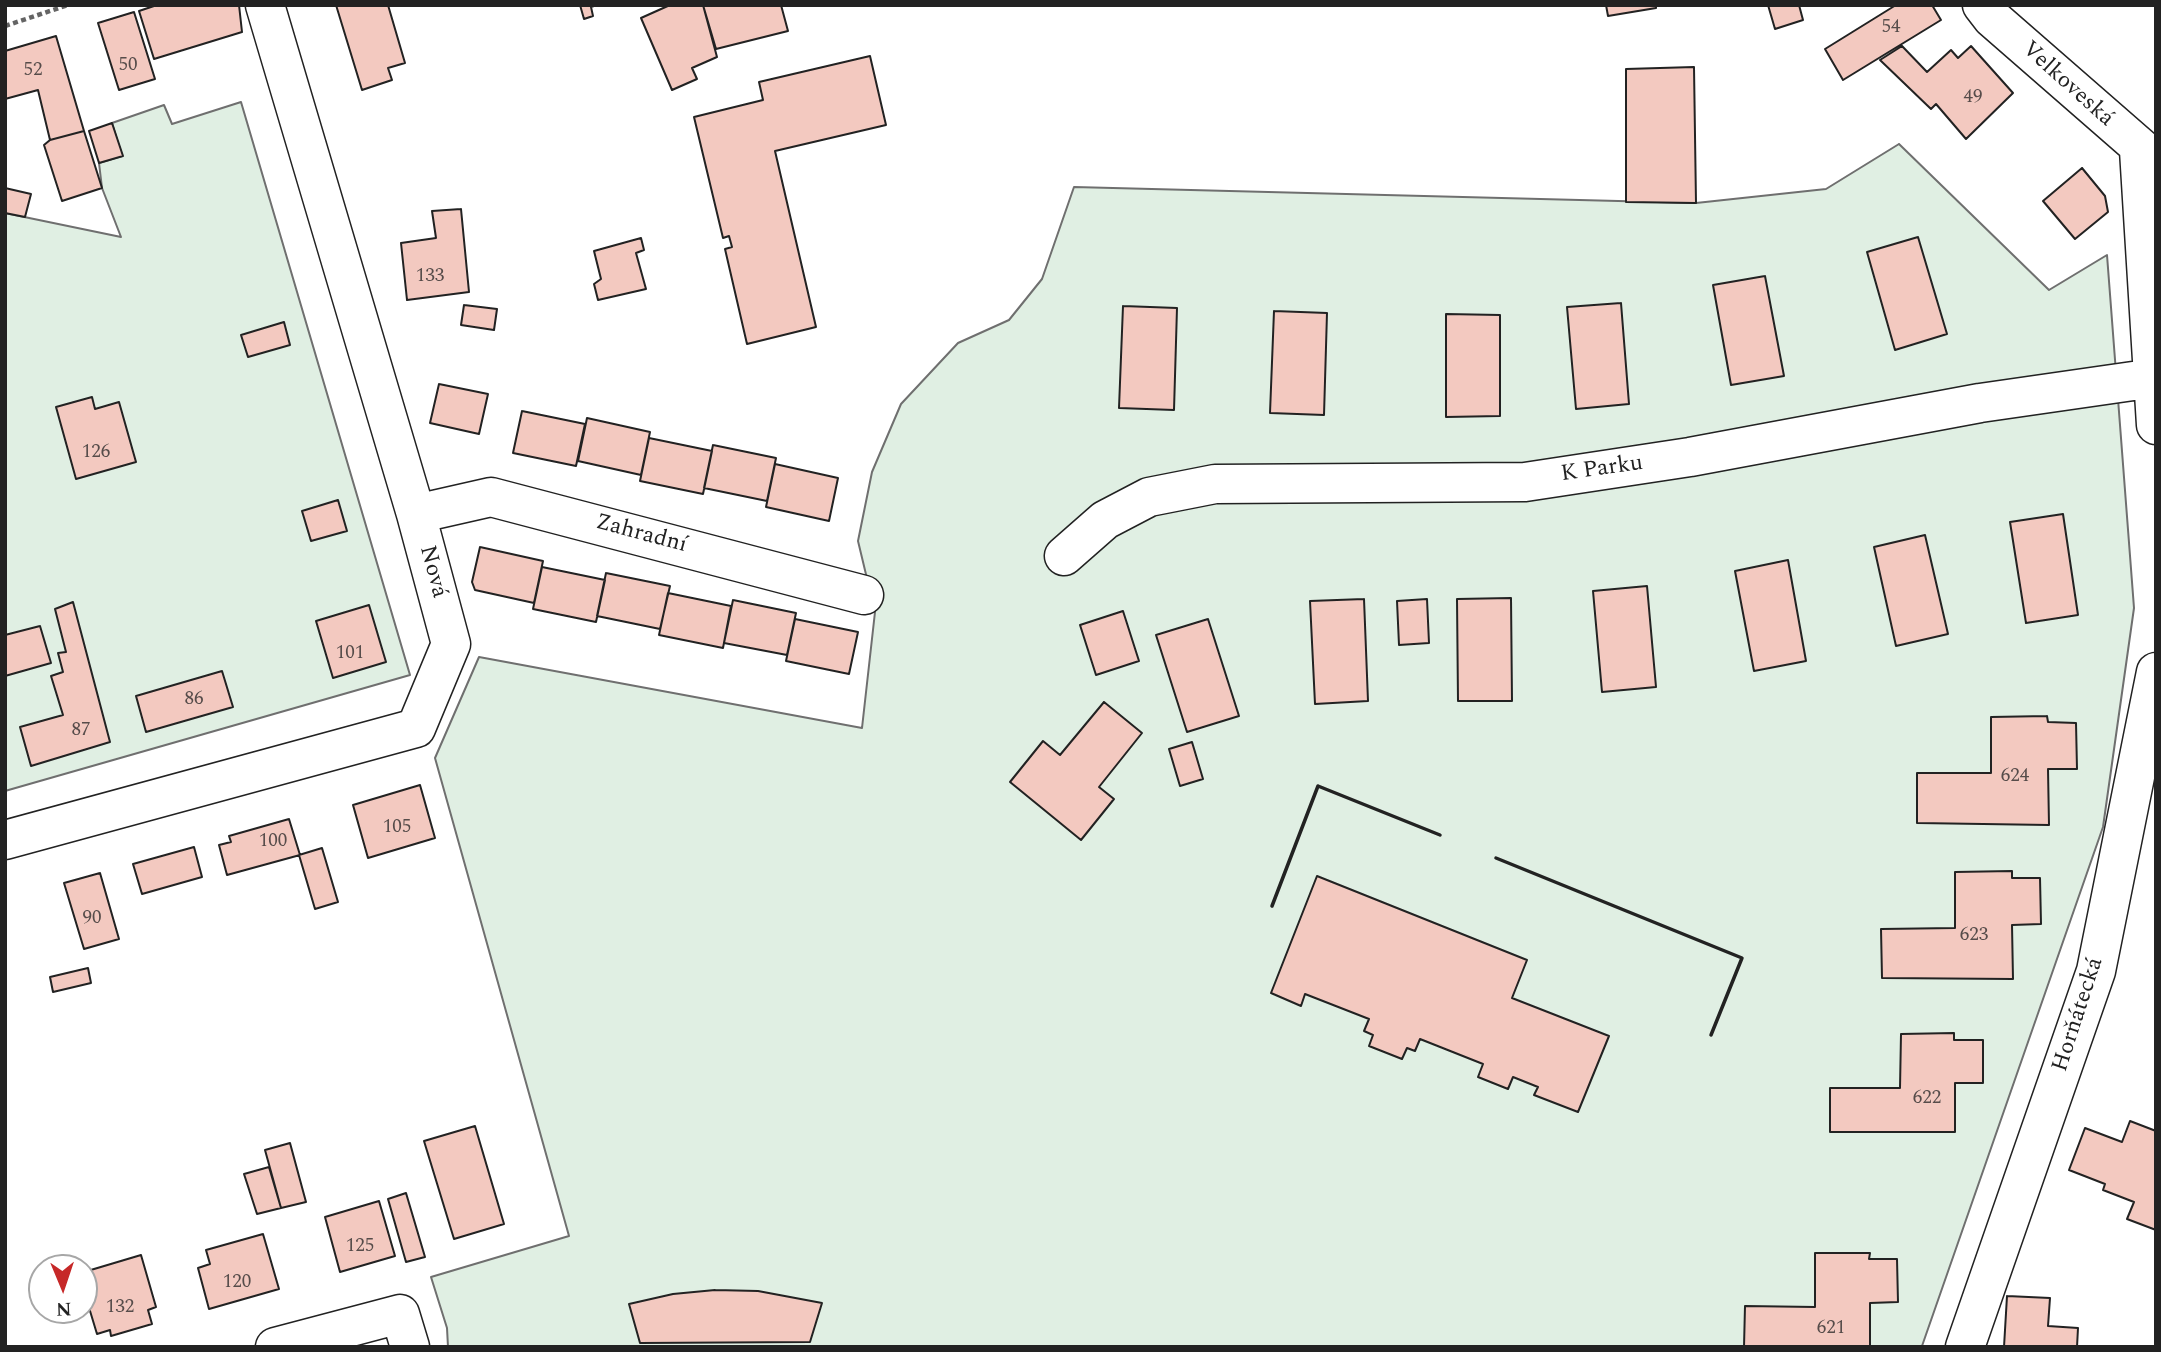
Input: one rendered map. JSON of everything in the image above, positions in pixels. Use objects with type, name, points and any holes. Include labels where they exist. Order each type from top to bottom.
[{"type":"street","name":"Nová","points":[[5,840],[416,728],[451,644],[416,514],[265,5]]},
{"type":"street","name":"Velkoveská","points":[[1982,5],[1992,18],[2148,155]]},
{"type":"street","points":[[2148,155],[2156,425]]},
{"type":"street","name":"K Parku","points":[[1064,556],[1105,520],[1149,497],[1215,484],[1525,482],[1690,457],[1980,403],[2154,378]]},
{"type":"street","name":"Zahradní","points":[[416,514],[491,497],[864,596]]},
{"type":"street","name":"Horňátecká","points":[[1965,1347],[2096,971],[2156,673]]},
{"type":"street","points":[[275,1347],[400,1314],[410,1347]]},
{"type":"path","points":[[5,26],[68,5]]},
{"type":"green space","points":[[241,102],[410,675],[5,791],[5,213],[121,237],[102,188],[99,163],[122,156],[112,123],[164,105],[172,124]]},
{"type":"green space","points":[[1899,144],[2049,290],[2107,255],[2134,608],[2103,827],[1922,1346],[448,1347],[447,1328],[431,1277],[569,1236],[435,758],[479,657],[862,728],[875,612],[858,541],[872,472],[901,404],[958,343],[1009,320],[1042,279],[1074,187],[1696,203],[1826,189]]},
{"type":"building","points":[[157,5],[239,5],[242,32],[154,59],[139,11]]},
{"type":"building","points":[[336,5],[388,5],[405,63],[388,68],[392,80],[362,90]]},
{"type":"building","points":[[580,5],[597,5],[591,7],[593,16],[584,19]]},
{"type":"building","points":[[670,5],[703,5],[717,57],[692,68],[697,79],[672,90],[641,18]]},
{"type":"building","points":[[703,5],[781,5],[788,31],[716,49]]},
{"type":"building","points":[[1606,5],[1656,5],[1656,8],[1608,16]]},
{"type":"building","points":[[1768,5],[1799,5],[1803,20],[1775,29]]},
{"type":"building","points":[[1896,5],[1932,5],[1941,20],[1843,80],[1825,49]]},
{"type":"building","points":[[134,12],[155,79],[119,90],[98,23]]},
{"type":"building","points":[[56,36],[84,131],[50,140],[38,90],[5,99],[5,51]]},
{"type":"building","points":[[1902,46],[1927,72],[1951,50],[1958,58],[1971,46],[2013,93],[1966,139],[1936,104],[1931,109],[1880,60]]},
{"type":"building","points":[[870,56],[886,125],[775,151],[816,327],[747,344],[725,249],[732,247],[729,236],[723,238],[694,117],[763,100],[759,82]]},
{"type":"building","points":[[1694,67],[1696,203],[1626,202],[1626,69]]},
{"type":"building","points":[[112,123],[123,156],[99,163],[89,131]]},
{"type":"building","points":[[84,131],[102,188],[62,201],[44,145],[50,140]]},
{"type":"building","points":[[2082,168],[2105,196],[2108,212],[2075,239],[2043,201]]},
{"type":"building","points":[[5,188],[31,194],[25,217],[5,213]]},
{"type":"building","points":[[461,209],[469,292],[407,300],[401,243],[436,238],[432,211]]},
{"type":"building","points":[[1918,237],[1947,334],[1895,350],[1867,252]]},
{"type":"building","points":[[641,238],[644,250],[636,253],[646,289],[598,300],[594,284],[601,279],[594,251]]},
{"type":"building","points":[[1765,276],[1784,376],[1731,385],[1713,285]]},
{"type":"building","points":[[1621,303],[1629,404],[1576,409],[1567,307]]},
{"type":"building","points":[[464,305],[497,309],[494,330],[461,325]]},
{"type":"building","points":[[1123,306],[1177,308],[1174,410],[1119,408]]},
{"type":"building","points":[[1274,311],[1327,313],[1324,415],[1270,413]]},
{"type":"building","points":[[1446,314],[1500,315],[1500,416],[1446,417]]},
{"type":"building","points":[[284,322],[290,345],[248,357],[241,335]]},
{"type":"building","points":[[439,384],[488,394],[479,434],[430,423]]},
{"type":"building","points":[[92,397],[95,409],[119,402],[136,462],[76,479],[56,407]]},
{"type":"building","points":[[522,411],[585,424],[576,466],[513,453]]},
{"type":"building","points":[[587,418],[650,432],[641,475],[578,461]]},
{"type":"building","points":[[649,438],[712,451],[703,494],[640,481]]},
{"type":"building","points":[[713,445],[776,458],[767,501],[704,488]]},
{"type":"building","points":[[775,464],[838,478],[829,521],[766,507]]},
{"type":"building","points":[[338,500],[347,531],[311,541],[302,511]]},
{"type":"building","points":[[2063,514],[2078,615],[2026,623],[2010,522]]},
{"type":"building","points":[[1925,535],[1948,634],[1896,646],[1874,547]]},
{"type":"building","points":[[480,547],[543,561],[534,603],[475,590],[472,582]]},
{"type":"building","points":[[1788,560],[1806,661],[1754,671],[1735,571]]},
{"type":"building","points":[[542,567],[605,580],[596,622],[533,609]]},
{"type":"building","points":[[606,573],[670,586],[660,629],[597,616]]},
{"type":"building","points":[[1647,586],[1656,687],[1602,692],[1593,591]]},
{"type":"building","points":[[668,593],[731,606],[723,648],[659,635]]},
{"type":"building","points":[[1511,598],[1512,701],[1458,701],[1457,599]]},
{"type":"building","points":[[1364,599],[1368,701],[1315,704],[1310,601]]},
{"type":"building","points":[[1427,599],[1429,643],[1399,645],[1397,601]]},
{"type":"building","points":[[733,600],[796,613],[787,655],[724,643]]},
{"type":"building","points":[[73,602],[110,742],[31,766],[20,727],[63,715],[51,676],[63,672],[58,653],[66,652],[55,609]]},
{"type":"building","points":[[369,605],[386,662],[333,678],[316,621]]},
{"type":"building","points":[[1123,611],[1139,661],[1096,675],[1080,625]]},
{"type":"building","points":[[795,619],[858,632],[849,674],[786,661]]},
{"type":"building","points":[[1208,619],[1239,716],[1187,732],[1156,635]]},
{"type":"building","points":[[40,626],[51,663],[5,676],[5,635]]},
{"type":"building","points":[[222,671],[233,707],[146,732],[136,696]]},
{"type":"building","points":[[1104,702],[1142,733],[1099,787],[1114,799],[1081,840],[1010,782],[1043,741],[1060,755]]},
{"type":"building","points":[[2047,716],[2048,722],[2076,723],[2077,769],[2048,769],[2049,825],[1917,823],[1917,773],[1991,773],[1991,717]]},
{"type":"building","points":[[1192,742],[1203,779],[1180,786],[1169,749]]},
{"type":"building","points":[[420,785],[435,838],[368,858],[353,805]]},
{"type":"building","points":[[289,819],[300,855],[227,875],[219,845],[231,842],[229,836]]},
{"type":"building","points":[[194,847],[202,877],[142,894],[133,864]]},
{"type":"building","points":[[322,848],[338,902],[315,909],[299,855]]},
{"type":"building","points":[[2012,871],[2012,878],[2040,878],[2041,924],[2012,925],[2013,979],[1882,978],[1881,929],[1955,928],[1955,872]]},
{"type":"building","points":[[100,873],[119,939],[84,949],[64,883]]},
{"type":"building","points":[[1317,876],[1527,960],[1512,998],[1609,1036],[1578,1112],[1534,1095],[1538,1087],[1513,1077],[1508,1089],[1478,1077],[1483,1064],[1420,1039],[1415,1051],[1407,1048],[1402,1059],[1369,1046],[1373,1035],[1364,1031],[1369,1019],[1305,994],[1301,1006],[1271,993]]},
{"type":"building","points":[[88,968],[91,983],[53,992],[50,977]]},
{"type":"building","points":[[1954,1033],[1954,1040],[1983,1040],[1983,1083],[1955,1083],[1955,1132],[1830,1132],[1830,1088],[1900,1088],[1901,1034]]},
{"type":"building","points":[[2130,1121],[2156,1131],[2156,1230],[2127,1219],[2134,1202],[2103,1190],[2105,1184],[2069,1170],[2085,1128],[2122,1142]]},
{"type":"building","points":[[475,1126],[504,1224],[454,1239],[424,1141]]},
{"type":"building","points":[[290,1143],[306,1202],[281,1208],[265,1150]]},
{"type":"building","points":[[269,1167],[281,1208],[257,1214],[244,1174]]},
{"type":"building","points":[[406,1193],[425,1257],[406,1262],[388,1199]]},
{"type":"building","points":[[379,1201],[395,1256],[340,1272],[325,1217]]},
{"type":"building","points":[[263,1234],[279,1289],[209,1309],[198,1268],[210,1264],[206,1250]]},
{"type":"building","points":[[1815,1253],[1870,1253],[1869,1259],[1897,1259],[1898,1302],[1870,1303],[1870,1347],[1744,1347],[1745,1306],[1815,1307]]},
{"type":"building","points":[[141,1255],[156,1307],[148,1310],[152,1324],[111,1336],[110,1330],[97,1334],[94,1324],[98,1324],[98,1268]]},
{"type":"building","points":[[715,1290],[758,1291],[822,1303],[810,1342],[640,1343],[629,1304],[673,1294]]},
{"type":"building","points":[[2007,1296],[2050,1298],[2048,1326],[2078,1328],[2077,1347],[2004,1347]]},
{"type":"wall","points":[[1272,906],[1318,786],[1440,835]]},
{"type":"wall","points":[[1496,858],[1742,958],[1711,1035]]}]
